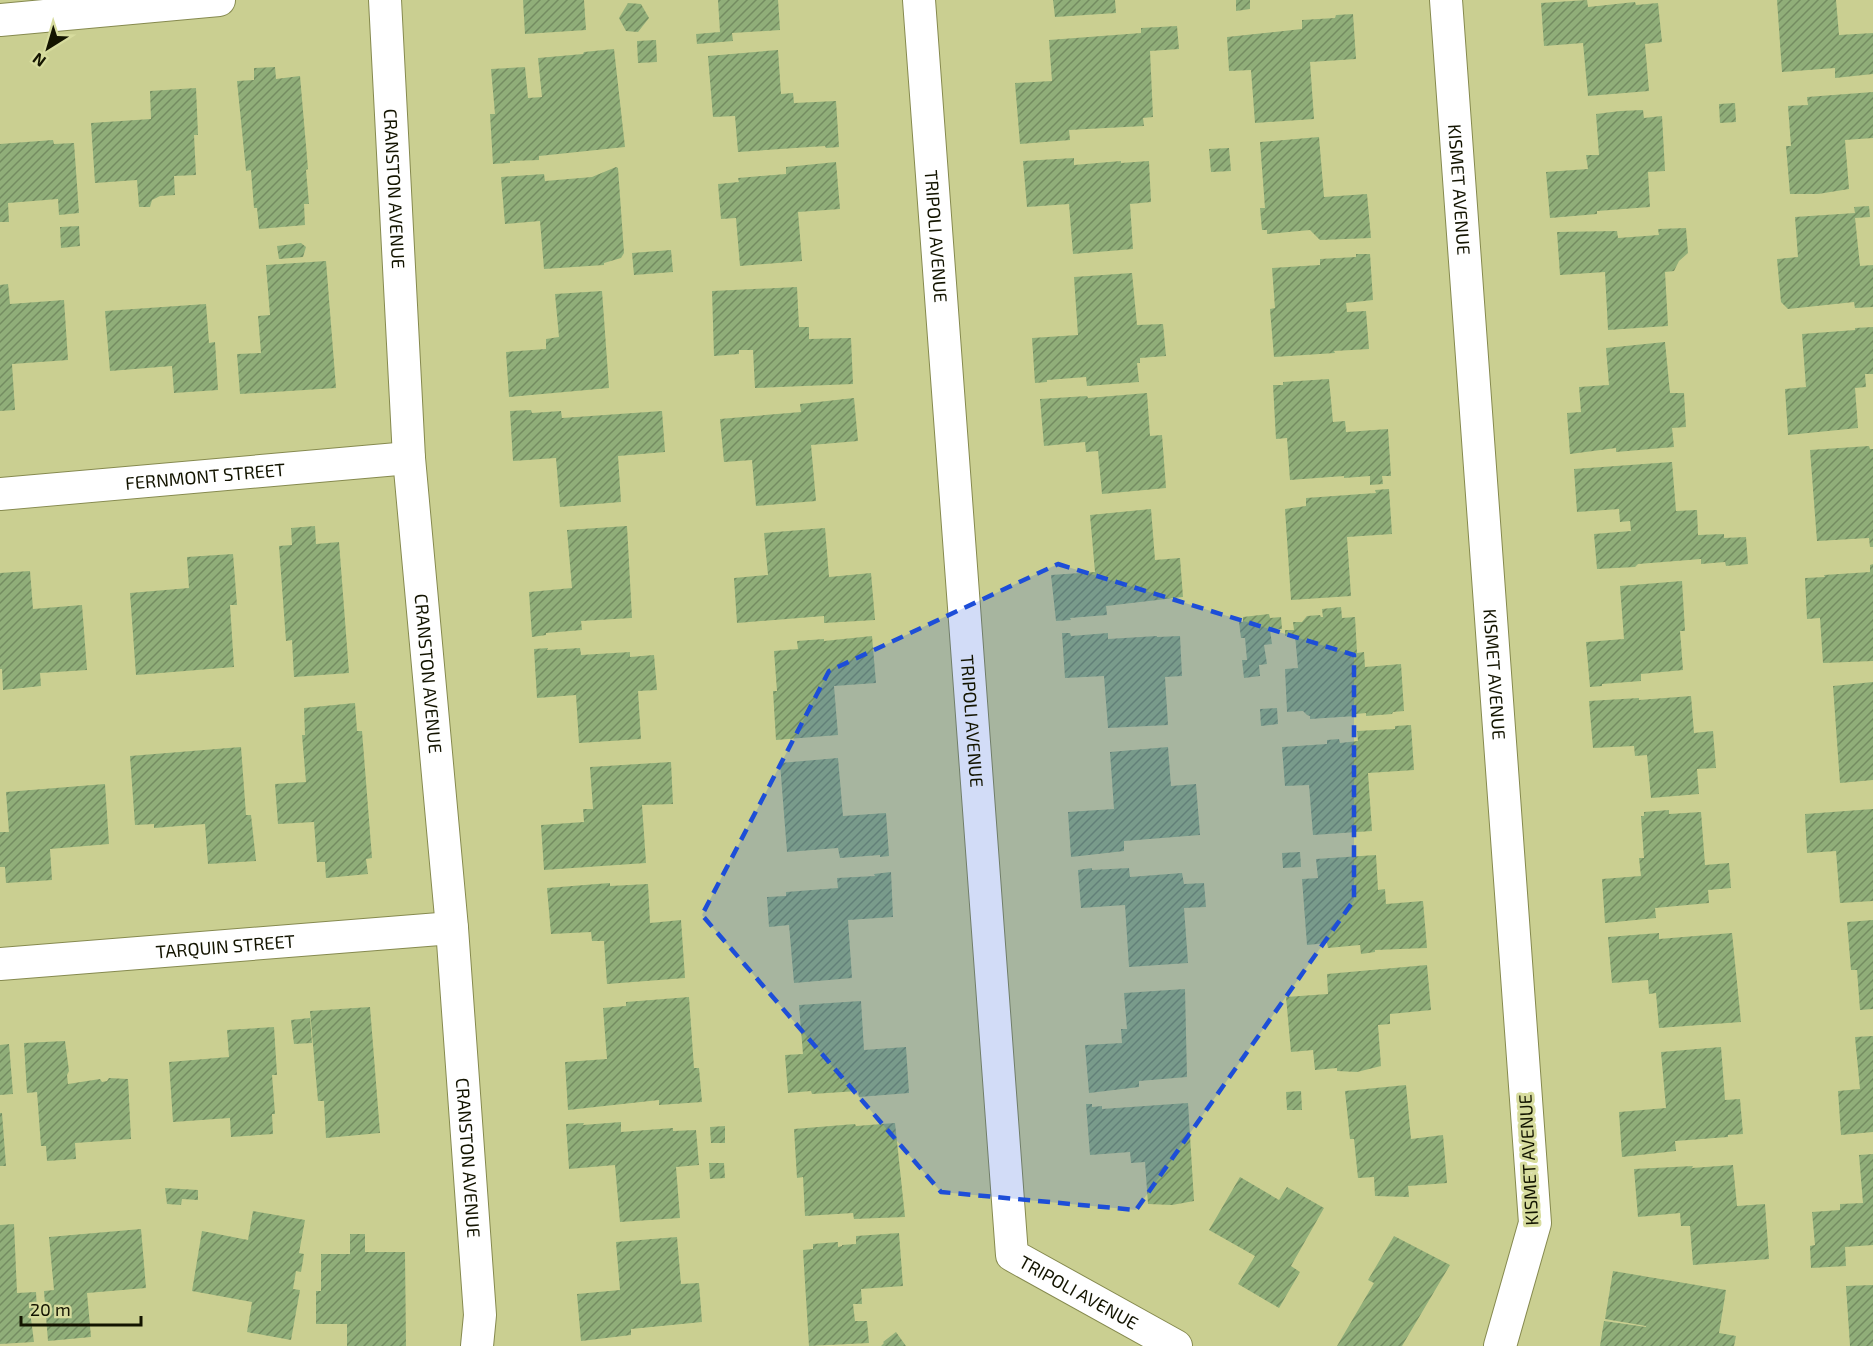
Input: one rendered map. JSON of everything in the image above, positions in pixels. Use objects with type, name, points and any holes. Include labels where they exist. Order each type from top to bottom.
[{"type":"street","points":[[0,20],[219,0]]},
{"type":"street","name":"CRANSTON AVENUE","points":[[386,0],[409,458],[452,928],[480,1315],[477,1346]]},
{"type":"street","name":"TRIPOLI AVENUE","points":[[920,0],[1012,1255],[1176,1346]]},
{"type":"street","name":"KISMET AVENUE","points":[[1446,0],[1534,1224],[1500,1346]]},
{"type":"street","name":"FERNMONT STREET","points":[[0,494],[409,458]]},
{"type":"street","name":"TARQUIN STREET","points":[[0,964],[452,928]]},
{"type":"highlighted area","points":[[1058,564],[1354,655],[1354,900],[1136,1210],[941,1192],[702,915],[829,671]]},
{"type":"building","points":[[523,0],[584,0],[586,30],[525,34]]},
{"type":"building","points":[[718,0],[778,0],[780,30],[732,33],[733,41],[697,44],[696,34],[720,32]]},
{"type":"building","points":[[1053,0],[1115,0],[1116,13],[1055,17]]},
{"type":"building","points":[[1236,0],[1250,0],[1250,9],[1236,11]]},
{"type":"building","points":[[1587,0],[1588,7],[1635,2],[1636,5],[1658,3],[1662,42],[1645,44],[1649,91],[1588,96],[1583,43],[1544,46],[1541,3]]},
{"type":"building","points":[[1777,0],[1836,0],[1839,35],[1873,33],[1873,74],[1835,78],[1835,68],[1782,72]]},
{"type":"building","points":[[628,3],[641,4],[649,18],[638,32],[626,31],[619,18]]},
{"type":"building","points":[[1353,14],[1356,59],[1310,62],[1314,119],[1255,123],[1251,70],[1229,71],[1227,37],[1302,29],[1302,20],[1335,18],[1336,15]]},
{"type":"building","points":[[1177,26],[1179,49],[1150,51],[1153,117],[1143,118],[1144,126],[1069,130],[1070,140],[1020,144],[1015,83],[1052,81],[1049,40],[1141,33],[1141,28]]},
{"type":"building","points":[[656,40],[657,62],[638,63],[637,41]]},
{"type":"building","points":[[614,49],[625,147],[539,156],[539,160],[493,164],[490,114],[495,114],[491,69],[525,67],[528,98],[542,97],[538,58]]},
{"type":"building","points":[[778,50],[781,94],[793,93],[794,103],[836,101],[839,147],[738,152],[735,116],[713,117],[708,56]]},
{"type":"building","points":[[275,67],[276,79],[300,76],[309,204],[304,204],[305,225],[259,229],[257,208],[254,208],[251,170],[246,171],[237,81],[254,80],[254,68]]},
{"type":"building","points":[[196,88],[198,135],[194,135],[196,175],[174,176],[175,195],[160,196],[152,200],[150,207],[139,207],[137,180],[95,183],[91,123],[151,119],[150,91]]},
{"type":"building","points":[[1873,92],[1873,138],[1845,140],[1849,189],[1818,194],[1790,194],[1786,146],[1791,146],[1788,106],[1808,105],[1807,97]]},
{"type":"building","points":[[1735,103],[1736,122],[1720,123],[1719,104]]},
{"type":"building","points":[[1643,110],[1644,118],[1662,116],[1665,171],[1648,172],[1650,207],[1597,211],[1597,214],[1550,218],[1546,172],[1588,169],[1586,155],[1599,155],[1596,114]]},
{"type":"building","points":[[1319,137],[1324,197],[1367,194],[1371,238],[1320,240],[1310,230],[1267,234],[1267,230],[1262,230],[1260,208],[1265,208],[1260,142]]},
{"type":"building","points":[[53,140],[54,144],[74,143],[79,213],[59,215],[58,199],[8,203],[9,222],[0,222],[0,144]]},
{"type":"building","points":[[1229,148],[1231,171],[1211,172],[1209,149]]},
{"type":"building","points":[[1074,158],[1074,165],[1149,161],[1151,202],[1130,204],[1133,249],[1073,254],[1069,204],[1027,207],[1023,161]]},
{"type":"building","points":[[836,162],[840,209],[798,212],[802,261],[740,266],[736,218],[721,219],[718,184],[739,182],[738,178],[786,174],[786,167]]},
{"type":"building","points":[[618,168],[624,253],[621,258],[604,263],[604,265],[544,269],[540,221],[505,224],[501,177],[544,174],[545,181],[592,177]]},
{"type":"building","points":[[1869,206],[1870,217],[1855,218],[1860,266],[1873,265],[1873,307],[1855,308],[1854,302],[1788,309],[1781,302],[1777,259],[1798,257],[1795,217],[1855,213],[1854,207]]},
{"type":"building","points":[[79,226],[80,246],[61,248],[60,227]]},
{"type":"building","points":[[1686,228],[1688,253],[1679,261],[1674,271],[1665,272],[1668,326],[1608,330],[1605,272],[1560,275],[1557,232],[1617,231],[1618,238],[1659,235],[1658,229]]},
{"type":"building","points":[[301,243],[306,247],[303,257],[279,259],[277,246]]},
{"type":"building","points":[[671,250],[673,272],[634,275],[632,253]]},
{"type":"building","points":[[1356,254],[1370,254],[1373,300],[1346,303],[1347,312],[1366,311],[1369,349],[1274,357],[1270,309],[1275,308],[1272,268],[1320,265],[1320,259],[1356,257]]},
{"type":"building","points":[[326,261],[336,388],[240,394],[237,354],[261,353],[258,316],[270,315],[266,265]]},
{"type":"building","points":[[1132,273],[1137,325],[1163,324],[1166,356],[1140,358],[1140,363],[1137,363],[1139,382],[1087,386],[1086,377],[1035,383],[1032,338],[1078,335],[1074,277]]},
{"type":"building","points":[[8,284],[10,304],[64,300],[68,360],[12,364],[15,410],[0,411],[0,285]]},
{"type":"building","points":[[797,287],[799,327],[809,327],[809,339],[851,338],[853,384],[755,388],[753,350],[739,350],[739,354],[714,356],[712,291]]},
{"type":"building","points":[[602,291],[609,388],[509,397],[506,352],[546,349],[546,339],[559,337],[555,294]]},
{"type":"building","points":[[206,304],[209,343],[215,342],[218,390],[174,393],[172,366],[110,371],[105,311]]},
{"type":"building","points":[[1873,327],[1873,374],[1865,374],[1866,387],[1855,388],[1858,428],[1788,435],[1785,389],[1806,387],[1802,334]]},
{"type":"building","points":[[1665,342],[1670,393],[1684,393],[1686,427],[1672,428],[1674,447],[1616,452],[1616,448],[1570,454],[1567,413],[1581,412],[1579,387],[1609,385],[1606,348]]},
{"type":"building","points":[[1329,379],[1333,422],[1345,421],[1346,432],[1388,429],[1391,476],[1382,476],[1383,484],[1370,485],[1370,476],[1290,480],[1287,438],[1276,439],[1273,385],[1283,385],[1283,382]]},
{"type":"building","points":[[1147,393],[1150,436],[1162,435],[1166,488],[1102,494],[1098,451],[1086,452],[1085,442],[1044,446],[1040,399]]},
{"type":"building","points":[[854,398],[858,441],[811,445],[816,501],[756,506],[752,460],[724,462],[720,419],[801,412],[800,404]]},
{"type":"building","points":[[531,410],[532,413],[561,411],[562,418],[662,411],[665,452],[618,456],[621,502],[560,507],[556,458],[513,461],[510,411]]},
{"type":"building","points":[[1869,446],[1873,449],[1873,547],[1870,547],[1869,538],[1817,541],[1810,450]]},
{"type":"building","points":[[1672,462],[1676,511],[1697,510],[1698,535],[1724,534],[1724,538],[1746,537],[1748,564],[1726,566],[1725,562],[1701,564],[1701,559],[1597,569],[1594,534],[1631,531],[1630,521],[1620,522],[1619,509],[1577,512],[1574,469]]},
{"type":"building","points":[[1389,489],[1392,534],[1347,537],[1351,596],[1291,600],[1285,509],[1306,506],[1306,498],[1376,493],[1375,490]]},
{"type":"building","points":[[1151,509],[1155,560],[1180,558],[1183,597],[1106,606],[1107,615],[1056,621],[1051,575],[1095,572],[1090,515]]},
{"type":"building","points":[[315,526],[316,544],[339,542],[349,673],[294,677],[292,640],[286,641],[279,546],[292,545],[291,528]]},
{"type":"building","points":[[627,526],[632,618],[581,621],[582,630],[546,633],[546,635],[532,637],[529,592],[572,588],[567,530]]},
{"type":"building","points":[[825,528],[829,577],[871,573],[875,620],[824,623],[824,616],[737,623],[734,578],[768,575],[764,533]]},
{"type":"building","points":[[233,554],[237,605],[230,605],[234,667],[136,675],[130,593],[189,588],[187,557]]},
{"type":"building","points":[[1873,564],[1873,661],[1823,663],[1820,618],[1807,619],[1805,578],[1870,572],[1870,565]]},
{"type":"building","points":[[30,571],[33,609],[82,605],[87,670],[40,673],[41,686],[3,690],[2,669],[0,669],[0,573]]},
{"type":"building","points":[[1682,581],[1685,631],[1680,631],[1683,670],[1641,674],[1641,681],[1590,687],[1586,642],[1624,639],[1620,586]]},
{"type":"building","points":[[1341,607],[1342,618],[1355,617],[1357,653],[1364,652],[1365,667],[1401,664],[1404,711],[1392,714],[1366,716],[1366,713],[1356,714],[1356,716],[1310,719],[1310,716],[1303,711],[1287,712],[1285,669],[1298,668],[1295,635],[1285,636],[1285,630],[1294,630],[1293,622],[1302,622],[1307,616],[1320,615],[1323,617],[1322,609]]},
{"type":"building","points":[[1269,614],[1270,618],[1281,617],[1282,629],[1270,630],[1272,644],[1264,645],[1267,664],[1259,665],[1260,676],[1244,678],[1242,660],[1247,660],[1245,638],[1241,638],[1239,622],[1243,622],[1243,617]]},
{"type":"building","points":[[1062,633],[1070,633],[1071,636],[1108,633],[1108,639],[1180,636],[1182,676],[1165,677],[1168,725],[1108,728],[1104,676],[1065,678]]},
{"type":"building","points":[[872,636],[876,683],[834,686],[838,735],[776,740],[773,691],[777,691],[774,651],[798,649],[797,641]]},
{"type":"building","points":[[548,648],[547,650],[580,648],[581,655],[630,652],[630,657],[654,655],[657,690],[638,691],[641,739],[579,743],[576,695],[537,698],[534,649]]},
{"type":"building","points":[[1873,682],[1873,780],[1840,783],[1833,686]]},
{"type":"building","points":[[1691,696],[1694,733],[1713,731],[1716,768],[1697,769],[1699,794],[1651,798],[1647,755],[1635,756],[1634,746],[1593,748],[1589,701]]},
{"type":"building","points":[[355,703],[357,731],[362,731],[372,858],[366,859],[368,874],[326,878],[325,862],[317,862],[314,822],[278,824],[275,784],[306,782],[302,735],[305,735],[304,708]]},
{"type":"building","points":[[1277,708],[1278,724],[1261,726],[1260,709]]},
{"type":"building","points":[[1411,725],[1414,770],[1368,773],[1372,831],[1313,835],[1309,785],[1285,786],[1282,747],[1327,744],[1327,740],[1339,739],[1340,743],[1358,741],[1357,731],[1395,729],[1395,726]]},
{"type":"building","points":[[241,747],[246,815],[251,815],[256,861],[208,864],[205,824],[154,828],[154,824],[135,825],[130,756]]},
{"type":"building","points":[[1168,747],[1171,786],[1196,784],[1200,835],[1124,841],[1124,851],[1071,857],[1068,812],[1114,809],[1110,752]]},
{"type":"building","points":[[838,758],[843,816],[886,813],[889,856],[840,858],[838,848],[787,852],[780,763]]},
{"type":"building","points":[[671,762],[673,804],[642,805],[646,863],[544,870],[541,825],[584,822],[583,809],[593,809],[590,767]]},
{"type":"building","points":[[105,784],[109,844],[50,849],[52,880],[6,883],[5,867],[0,867],[0,832],[9,832],[6,792]]},
{"type":"building","points":[[1873,809],[1873,901],[1840,903],[1836,851],[1807,853],[1805,814]]},
{"type":"building","points":[[1669,810],[1669,814],[1701,812],[1705,865],[1729,863],[1731,888],[1708,890],[1709,903],[1655,908],[1656,918],[1605,923],[1602,879],[1641,876],[1639,858],[1644,858],[1641,816],[1644,816],[1644,812]]},
{"type":"building","points":[[1300,852],[1301,867],[1283,868],[1282,853]]},
{"type":"building","points":[[1376,855],[1378,890],[1385,889],[1386,904],[1423,901],[1427,948],[1375,950],[1375,952],[1361,954],[1360,945],[1328,948],[1327,943],[1307,945],[1302,879],[1318,878],[1316,859]]},
{"type":"building","points":[[1092,868],[1092,870],[1129,868],[1130,877],[1182,873],[1184,884],[1204,883],[1206,907],[1184,908],[1188,963],[1129,967],[1125,905],[1081,908],[1078,870]]},
{"type":"building","points":[[891,872],[893,917],[848,920],[852,978],[794,983],[789,925],[769,927],[767,897],[786,896],[786,892],[838,888],[837,878],[875,876],[874,874]]},
{"type":"building","points":[[610,883],[610,886],[648,884],[650,923],[681,920],[685,978],[607,984],[604,941],[592,941],[591,932],[551,934],[547,888]]},
{"type":"building","points":[[1873,920],[1873,1009],[1860,1010],[1857,970],[1851,970],[1847,922]]},
{"type":"building","points":[[1659,933],[1659,939],[1732,933],[1741,1022],[1659,1028],[1656,993],[1649,994],[1648,980],[1612,983],[1608,937]]},
{"type":"building","points":[[1427,965],[1431,1010],[1390,1014],[1390,1024],[1378,1025],[1381,1066],[1357,1072],[1337,1071],[1337,1068],[1315,1070],[1313,1050],[1291,1052],[1286,997],[1328,994],[1327,974]]},
{"type":"building","points":[[1185,989],[1187,1077],[1139,1081],[1139,1087],[1089,1093],[1085,1045],[1122,1043],[1121,1029],[1127,1029],[1124,993]]},
{"type":"building","points":[[689,997],[694,1068],[699,1068],[702,1102],[659,1105],[659,1100],[568,1110],[565,1062],[607,1059],[603,1008],[626,1006],[626,1002]]},
{"type":"building","points":[[861,1001],[864,1050],[906,1047],[909,1093],[859,1097],[858,1091],[788,1093],[785,1055],[803,1054],[799,1005]]},
{"type":"building","points":[[370,1007],[380,1133],[326,1138],[324,1101],[318,1101],[310,1011]]},
{"type":"building","points":[[310,1018],[312,1043],[294,1044],[291,1020]]},
{"type":"building","points":[[274,1027],[277,1075],[272,1075],[275,1114],[272,1114],[273,1134],[231,1137],[230,1118],[173,1122],[169,1062],[229,1057],[227,1030]]},
{"type":"building","points":[[1873,1036],[1873,1132],[1841,1135],[1838,1091],[1860,1089],[1855,1037]]},
{"type":"building","points":[[65,1041],[69,1071],[68,1084],[100,1079],[102,1082],[109,1078],[128,1079],[131,1139],[75,1143],[76,1159],[47,1161],[46,1146],[41,1146],[37,1092],[27,1093],[24,1043]]},
{"type":"building","points":[[9,1044],[13,1094],[0,1095],[0,1045]]},
{"type":"building","points":[[1721,1047],[1725,1100],[1740,1099],[1743,1134],[1675,1141],[1676,1151],[1622,1157],[1619,1112],[1666,1108],[1661,1052]]},
{"type":"building","points":[[1406,1085],[1411,1139],[1443,1135],[1447,1183],[1408,1186],[1409,1197],[1375,1196],[1374,1177],[1358,1178],[1354,1139],[1350,1139],[1345,1091]]},
{"type":"building","points":[[1301,1091],[1302,1110],[1287,1110],[1286,1092]]},
{"type":"building","points":[[1188,1103],[1194,1201],[1172,1205],[1148,1204],[1145,1162],[1131,1163],[1130,1152],[1090,1155],[1086,1104],[1092,1104],[1092,1107],[1102,1106],[1102,1109]]},
{"type":"building","points":[[0,1113],[2,1113],[6,1166],[0,1166]]},
{"type":"building","points":[[621,1122],[621,1132],[673,1128],[673,1131],[696,1130],[699,1165],[676,1167],[680,1218],[620,1222],[615,1165],[569,1169],[566,1124]]},
{"type":"building","points":[[895,1123],[905,1217],[854,1219],[853,1213],[805,1216],[803,1177],[797,1178],[794,1129]]},
{"type":"building","points":[[725,1126],[725,1143],[711,1143],[710,1127]]},
{"type":"building","points":[[1873,1154],[1873,1245],[1845,1247],[1846,1266],[1811,1268],[1810,1246],[1815,1245],[1812,1212],[1840,1210],[1840,1204],[1863,1203],[1859,1155]]},
{"type":"building","points":[[709,1163],[724,1163],[725,1178],[710,1179]]},
{"type":"building","points":[[1733,1165],[1737,1206],[1765,1204],[1769,1259],[1693,1265],[1690,1226],[1681,1226],[1680,1213],[1638,1217],[1634,1169]]},
{"type":"building","points":[[1240,1177],[1279,1200],[1287,1187],[1324,1208],[1291,1266],[1300,1272],[1279,1308],[1238,1284],[1255,1256],[1209,1230]]},
{"type":"building","points":[[165,1188],[198,1190],[198,1200],[182,1199],[181,1205],[167,1204]]},
{"type":"building","points":[[253,1211],[305,1220],[299,1253],[304,1254],[301,1272],[296,1271],[293,1289],[300,1290],[291,1340],[247,1332],[252,1302],[192,1291],[202,1231],[248,1240]]},
{"type":"building","points":[[14,1224],[17,1293],[36,1292],[37,1310],[30,1311],[34,1342],[0,1344],[0,1225]]},
{"type":"building","points":[[141,1229],[146,1288],[87,1293],[91,1337],[48,1341],[44,1291],[54,1290],[49,1237]]},
{"type":"building","points":[[899,1233],[903,1286],[861,1289],[862,1304],[853,1304],[855,1321],[867,1321],[869,1343],[809,1346],[803,1250],[813,1249],[813,1244],[838,1242],[838,1247],[856,1244],[856,1236]]},
{"type":"building","points":[[350,1234],[365,1234],[365,1252],[405,1252],[406,1346],[347,1346],[347,1324],[316,1324],[316,1291],[321,1291],[321,1254],[350,1254]]},
{"type":"building","points":[[1394,1236],[1450,1265],[1402,1346],[1337,1346],[1374,1283],[1368,1280]]},
{"type":"building","points":[[677,1237],[681,1284],[699,1283],[702,1322],[631,1329],[631,1335],[581,1341],[577,1294],[620,1290],[616,1242]]},
{"type":"building","points":[[1613,1271],[1726,1290],[1719,1333],[1736,1336],[1734,1346],[1600,1346],[1604,1321],[1646,1327],[1605,1319]]},
{"type":"building","points":[[1873,1285],[1873,1346],[1850,1346],[1846,1286]]},
{"type":"building","points":[[896,1332],[906,1346],[881,1346],[883,1342]]}]
